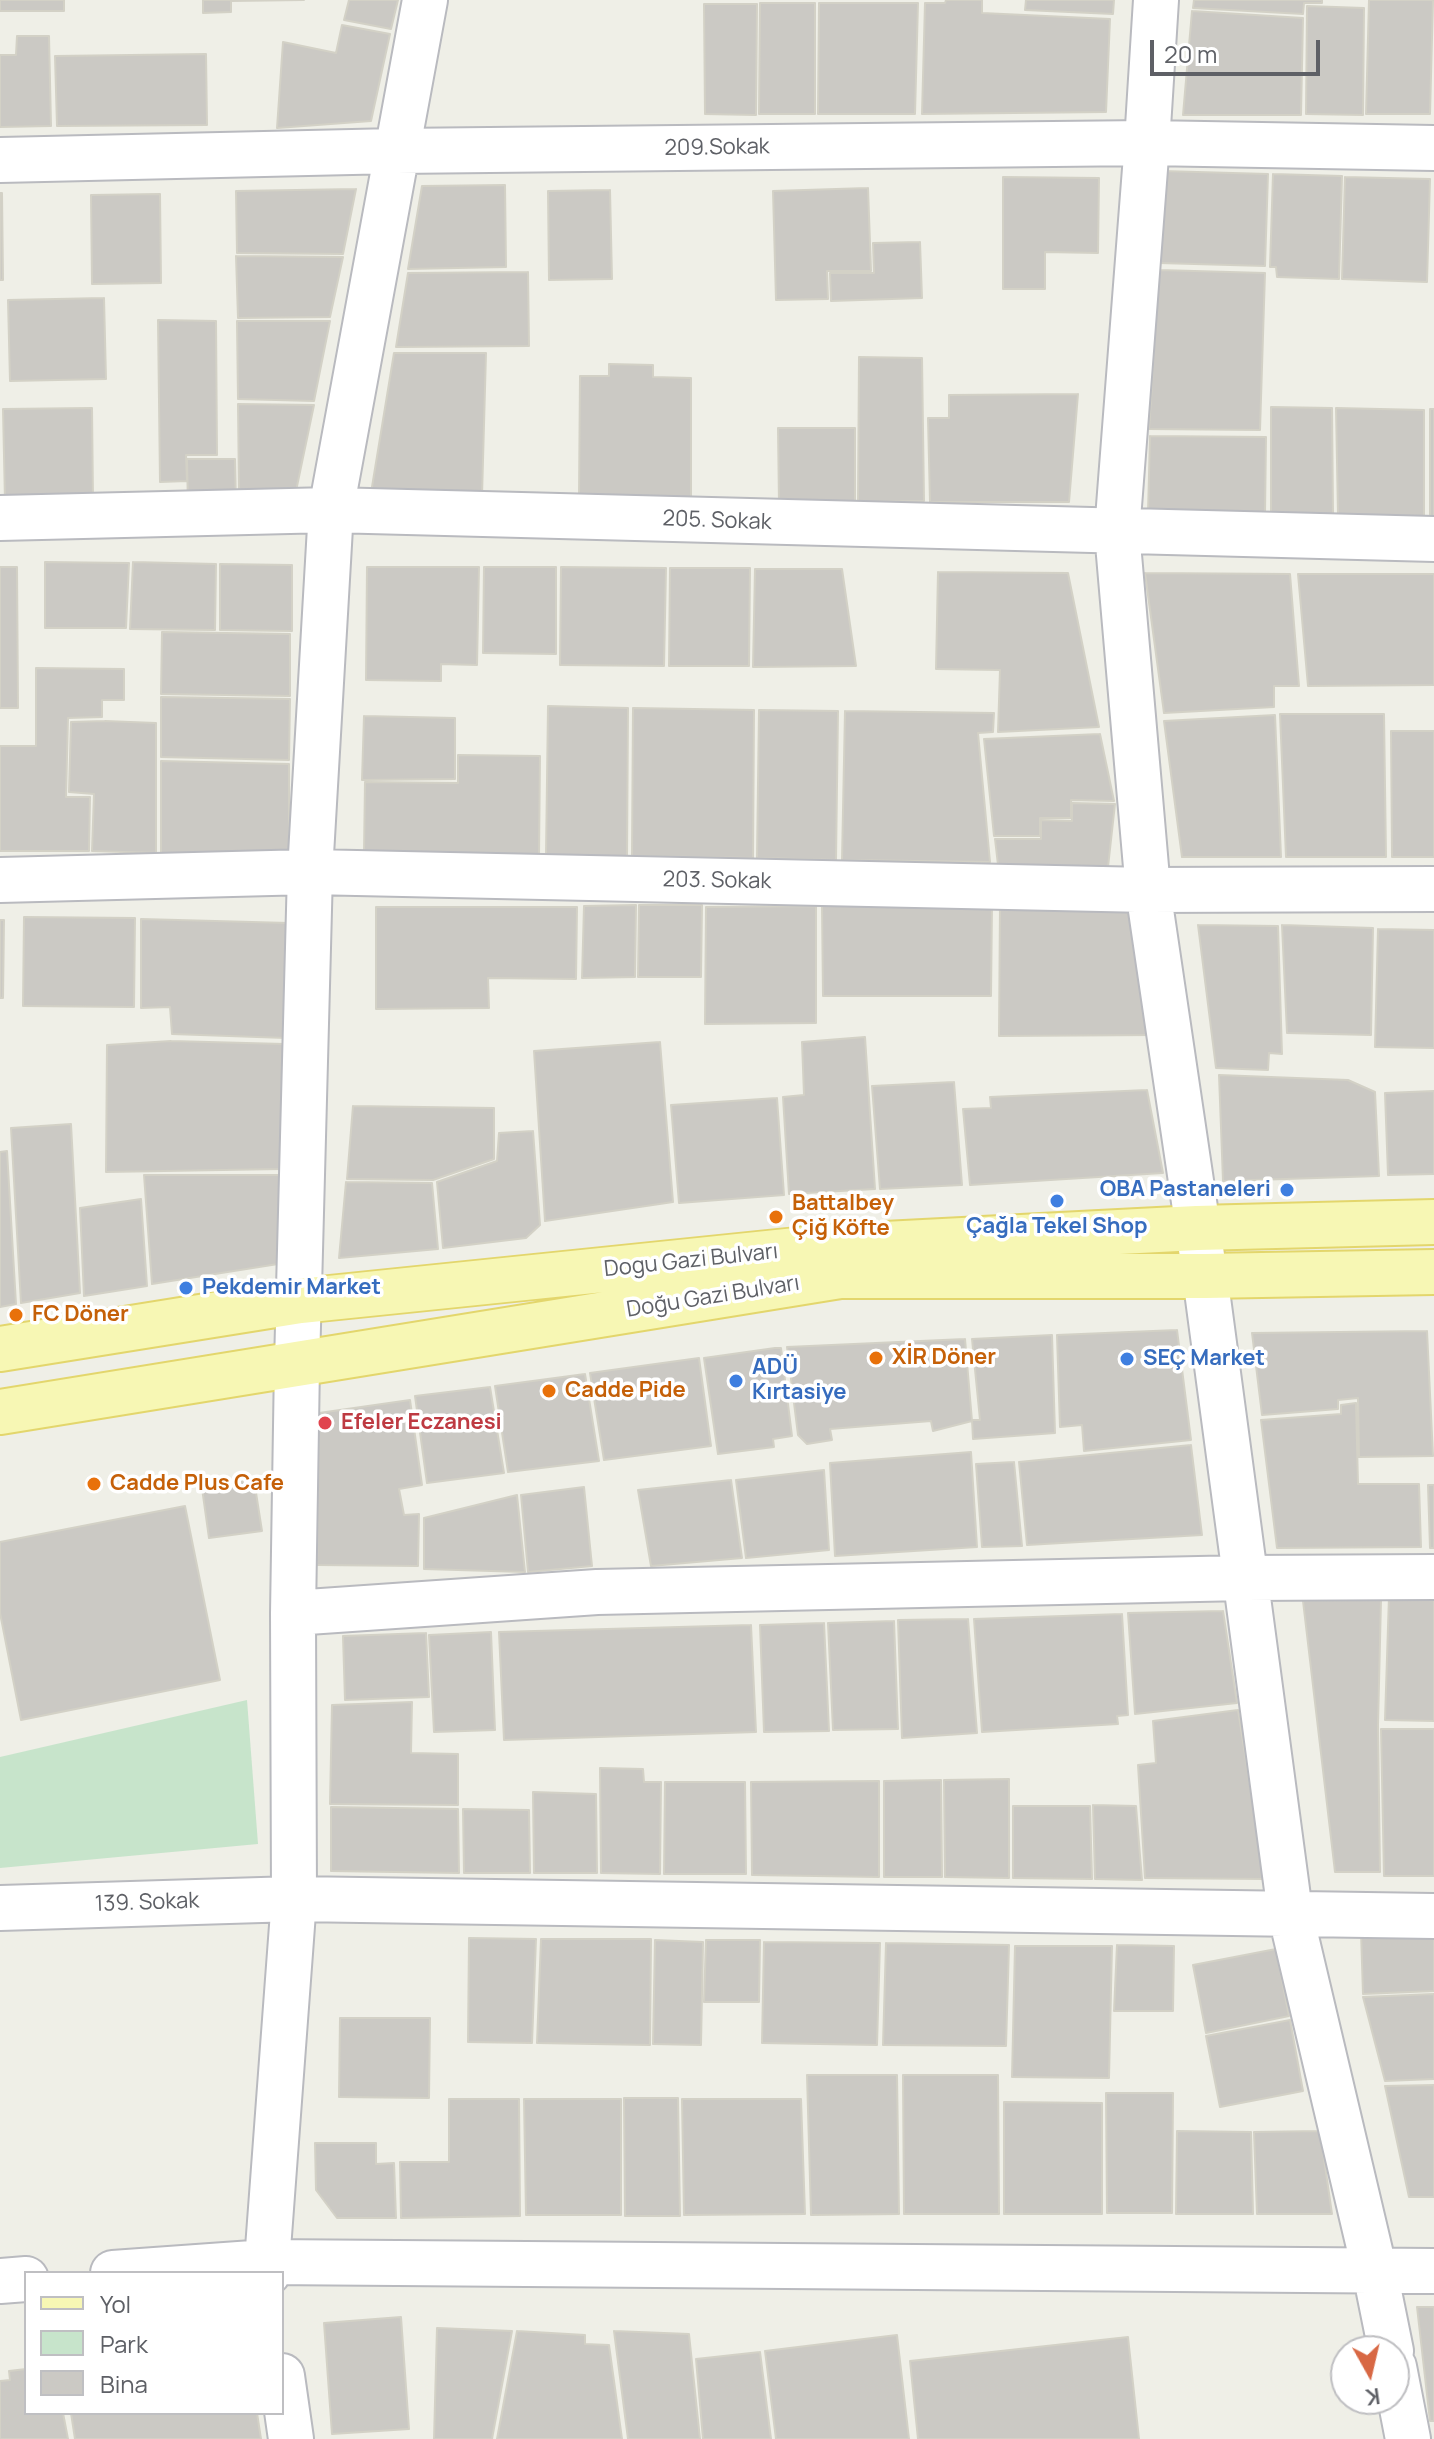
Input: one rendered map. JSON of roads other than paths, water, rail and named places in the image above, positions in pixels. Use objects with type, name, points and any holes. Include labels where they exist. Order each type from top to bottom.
[{"type":"main road","name":"Dogu Gazi Bulvarı","points":[[0,1349],[300,1301],[826,1247],[1197,1228],[1434,1222]]},
{"type":"main road","name":"Doğu Gazi Bulvarı","points":[[0,1412],[840,1276],[1205,1276],[1434,1272]]},
{"type":"street","points":[[267,2268],[294,1899],[293,1613],[310,872],[331,510],[425,0]]},
{"type":"street","points":[[1156,0],[1117,532],[1148,890],[1205,1276],[1290,1912],[1388,2335]]},
{"type":"street","name":"209.Sokak","points":[[0,160],[396,151],[1147,143],[1434,148]]},
{"type":"street","name":"205. Sokak","points":[[0,518],[331,510],[1434,539]]},
{"type":"street","name":"203. Sokak","points":[[0,880],[310,872],[1148,890],[1434,889]]},
{"type":"street","points":[[293,1613],[597,1592],[1434,1577]]},
{"type":"street","name":"139. Sokak","points":[[0,1908],[294,1899],[1434,1916]]},
{"type":"street","points":[[175,2271],[809,2265],[1434,2271]]},
{"type":"street","points":[[0,2281],[24,2279]]},
{"type":"street","points":[[284,2390],[291,2439]]},
{"type":"street","points":[[1403,2415],[1408,2439]]},
{"type":"place","name":"OBA Pastaneleri","points":[[1287,1190]]},
{"type":"place","name":"Çağla Tekel Shop","points":[[1057,1201]]},
{"type":"place","name":"Battalbey Çiğ Köfte","points":[[776,1217]]},
{"type":"place","name":"Pekdemir Market","points":[[186,1288]]},
{"type":"place","name":"FC Döner","points":[[16,1315]]},
{"type":"place","name":"XİR Döner","points":[[876,1358]]},
{"type":"place","name":"SEÇ Market","points":[[1127,1359]]},
{"type":"place","name":"ADÜ Kırtasiye","points":[[736,1381]]},
{"type":"place","name":"Cadde Pide","points":[[549,1391]]},
{"type":"place","name":"Efeler Eczanesi","points":[[325,1423]]},
{"type":"place","name":"Cadde Plus Cafe","points":[[94,1484]]}]
